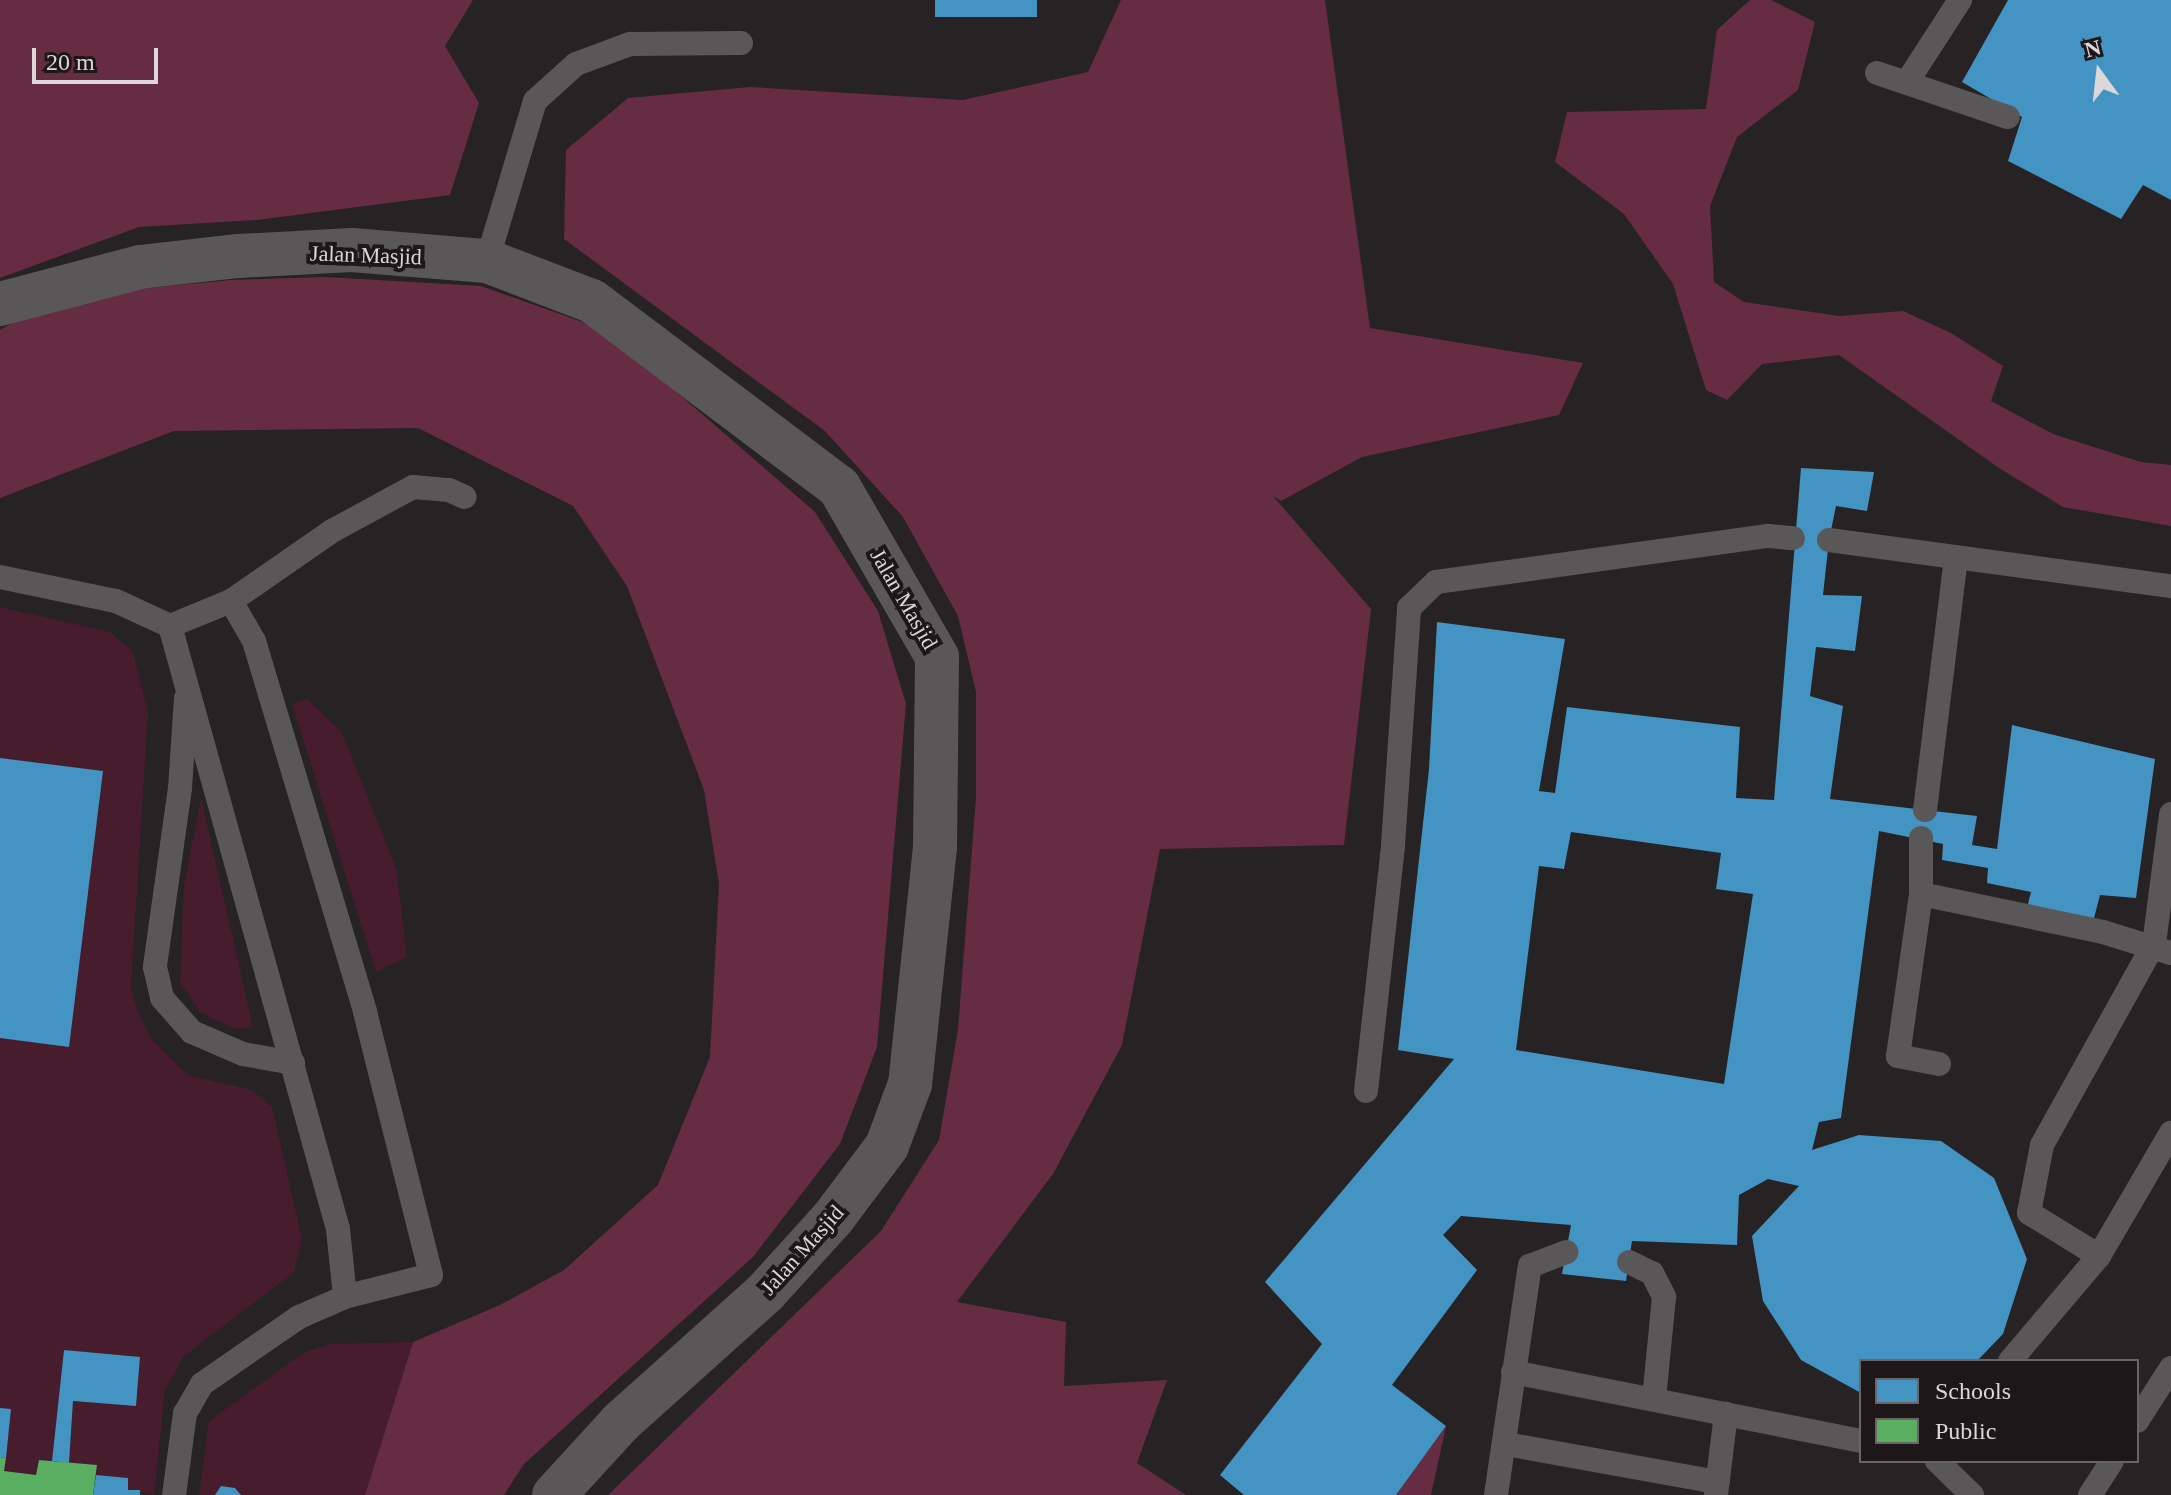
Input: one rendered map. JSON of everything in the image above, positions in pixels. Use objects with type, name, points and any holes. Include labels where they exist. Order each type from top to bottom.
[{"type":"street","name":"Jalan Masjid","points":[[0,304],[18,295],[140,267],[238,256],[352,250],[487,261],[592,301],[839,487],[937,657],[935,847],[910,1084],[887,1146],[833,1218],[766,1292],[621,1422],[554,1495]]},
{"type":"lane","points":[[1907,82],[1960,0]]},
{"type":"lane","points":[[487,261],[535,101],[576,64],[630,44],[741,43]]},
{"type":"lane","points":[[1877,73],[2008,117]]},
{"type":"lane","points":[[170,626],[231,601],[332,531],[413,487],[449,490],[465,497]]},
{"type":"lane","points":[[1366,1091],[1393,845],[1409,608],[1436,582],[1768,536],[1793,538]]},
{"type":"lane","points":[[1829,540],[2171,586]]},
{"type":"lane","points":[[1925,810],[1956,559]]},
{"type":"lane","points":[[0,577],[116,601],[170,626],[188,679],[338,1229],[345,1297]]},
{"type":"lane","points":[[174,1495],[185,1413],[202,1384],[299,1317],[345,1297],[431,1275],[365,1012],[254,641],[231,601]]},
{"type":"lane","points":[[188,679],[180,788],[155,967],[162,998],[192,1032],[243,1054],[293,1063]]},
{"type":"lane","points":[[2099,1256],[2029,1213],[2042,1145],[2162,949],[2171,814]]},
{"type":"lane","points":[[1921,838],[1921,894],[1898,1056],[1939,1064]]},
{"type":"lane","points":[[1921,894],[2162,949]]},
{"type":"lane","points":[[2012,1359],[2099,1256],[2171,1133]]},
{"type":"lane","points":[[1496,1495],[1506,1444],[1513,1372],[1530,1266],[1566,1252]]},
{"type":"lane","points":[[1629,1262],[1652,1273],[1664,1297],[1654,1399]]},
{"type":"lane","points":[[2139,1418],[2171,1368]]},
{"type":"lane","points":[[1513,1372],[1859,1441]]},
{"type":"lane","points":[[1506,1444],[1717,1488],[1726,1414]]},
{"type":"lane","points":[[1939,1463],[1972,1495]]},
{"type":"lane","points":[[2090,1495],[2111,1463]]},
{"type":"shaded area","points":[[0,0],[473,0],[445,46],[479,103],[450,195],[257,220],[139,227],[0,278]]},
{"type":"shaded area","points":[[1121,0],[1325,0],[1370,328],[1583,363],[1559,415],[1362,457],[1281,501],[1273,496],[1371,609],[1344,845],[1160,849],[1122,1045],[1053,1174],[957,1302],[1066,1322],[1064,1386],[1167,1380],[1137,1463],[1186,1495],[608,1495],[881,1231],[939,1140],[958,1029],[976,797],[976,692],[958,616],[903,517],[825,431],[564,239],[566,150],[628,98],[750,87],[963,100],[1088,72]]},
{"type":"shaded area","points":[[1750,0],[1771,0],[1815,22],[1798,90],[1737,137],[1710,206],[1714,282],[1744,302],[1839,316],[1903,311],[1951,333],[2003,366],[1991,401],[2053,434],[2141,462],[2171,465],[2171,526],[2063,507],[1999,468],[1839,355],[1762,364],[1727,400],[1706,390],[1673,284],[1624,214],[1555,162],[1567,112],[1706,109],[1717,30]]},
{"type":"shaded area","points":[[325,277],[481,286],[605,330],[815,512],[878,611],[906,704],[877,1047],[840,1144],[753,1257],[524,1464],[504,1495],[365,1495],[413,1342],[500,1305],[564,1270],[658,1185],[710,1057],[719,884],[704,790],[627,586],[573,506],[418,428],[174,431],[0,498],[0,330],[21,318],[108,292],[231,280]]},
{"type":"shaded area","points":[[0,607],[110,632],[133,652],[148,713],[131,987],[138,1013],[151,1038],[187,1075],[252,1090],[272,1107],[302,1239],[294,1272],[183,1357],[165,1391],[154,1495],[128,1490],[128,1478],[96,1475],[97,1466],[69,1463],[73,1401],[136,1406],[140,1358],[64,1351],[52,1461],[39,1460],[36,1475],[4,1471],[11,1410],[0,1408]]},
{"type":"shaded area","points":[[307,699],[341,731],[396,868],[407,957],[376,972],[292,704]]},
{"type":"shaded area","points":[[201,798],[253,1027],[235,1029],[201,1013],[180,982],[184,886]]},
{"type":"shaded area","points":[[413,1342],[365,1495],[199,1495],[209,1421],[303,1353],[330,1344]]},
{"type":"shaded area","points":[[1446,1426],[1431,1495],[1396,1495]]},
{"type":"building: Schools","points":[[935,0],[1037,0],[1037,17],[935,17]]},
{"type":"building: Schools","points":[[2008,0],[2171,0],[2171,200],[2143,185],[2121,219],[2008,161],[2022,117],[1962,82]]},
{"type":"building: Schools","points":[[1801,468],[1874,472],[1867,511],[1836,506],[1829,540],[1823,595],[1862,596],[1855,651],[1816,647],[1810,696],[1843,706],[1830,799],[1977,816],[1972,845],[1997,849],[2012,725],[2155,759],[2136,898],[2100,895],[2093,922],[2027,908],[2031,892],[1987,883],[1988,868],[1942,860],[1943,844],[1879,831],[1841,1118],[1819,1122],[1812,1150],[1859,1135],[1941,1141],[1994,1178],[2027,1259],[2003,1334],[1979,1359],[1859,1359],[1859,1392],[1801,1360],[1763,1301],[1752,1236],[1799,1186],[1768,1179],[1739,1195],[1737,1245],[1632,1241],[1626,1281],[1562,1274],[1571,1225],[1461,1216],[1443,1235],[1477,1270],[1392,1385],[1446,1426],[1396,1495],[1244,1495],[1220,1475],[1322,1344],[1265,1282],[1454,1059],[1398,1050],[1429,769],[1437,622],[1565,639],[1539,791],[1555,793],[1567,707],[1740,727],[1736,798],[1774,800]],"holes":[[[1571,832],[1721,853],[1716,889],[1753,894],[1724,1084],[1516,1050],[1539,866],[1564,869]]]},
{"type":"building: Schools","points":[[0,758],[103,771],[69,1047],[0,1038]]},
{"type":"building: Schools","points":[[64,1350],[140,1357],[136,1406],[73,1401],[69,1463],[52,1461]]},
{"type":"building: Schools","points":[[0,1408],[11,1409],[6,1458],[0,1457]]},
{"type":"building: Schools","points":[[55,1466],[79,1468],[91,1495],[35,1495],[36,1478]]},
{"type":"building: Schools","points":[[96,1475],[128,1478],[128,1490],[140,1490],[140,1495],[93,1495]]},
{"type":"building: Schools","points":[[221,1486],[235,1488],[241,1495],[215,1495]]},
{"type":"building: Public","points":[[0,1457],[6,1458],[4,1471],[36,1475],[39,1460],[97,1465],[93,1495],[0,1495]]}]
